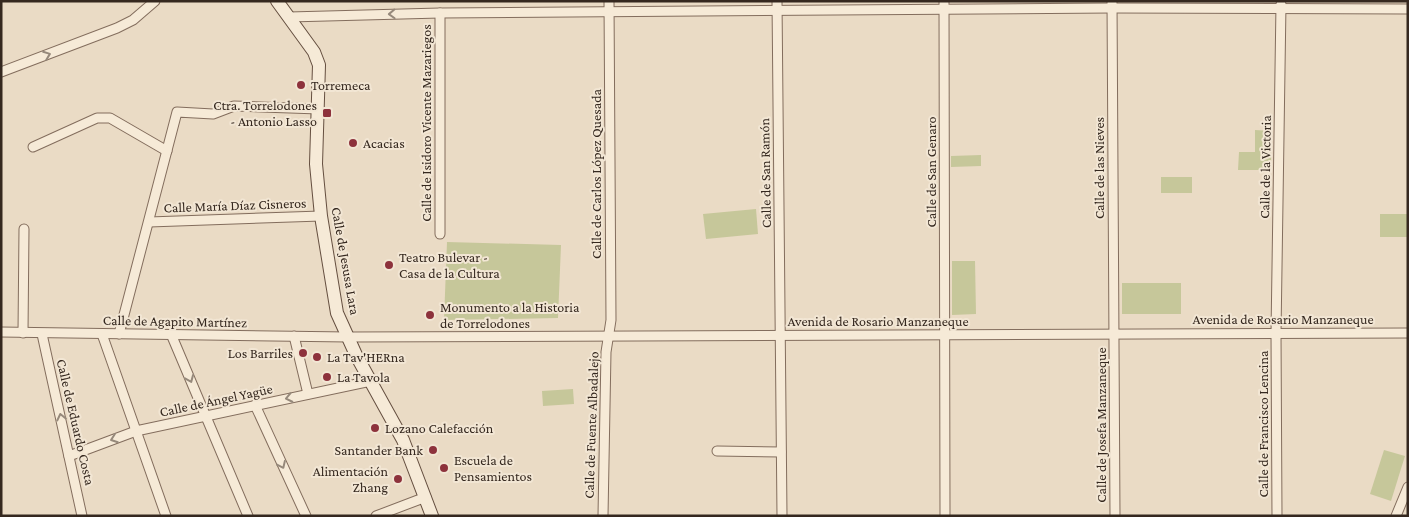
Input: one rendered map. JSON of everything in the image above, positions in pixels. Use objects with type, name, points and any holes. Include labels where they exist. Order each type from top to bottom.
[{"type":"main road","points":[[277,1],[289,17]]},
{"type":"main road","name":"Calle de Jesusa Lara","points":[[289,17],[314,52],[319,65],[316,164],[321,216],[337,313],[403,440],[432,516]]},
{"type":"street","points":[[1,72],[117,28],[133,20],[155,1]]},
{"type":"street","name":"Calle de Carlos López Quesada","points":[[609,1],[609,336]]},
{"type":"street","points":[[289,17],[440,13],[609,12],[777,6],[1281,4],[1408,9]]},
{"type":"street","name":"Calle de la Victoria","points":[[1276,333],[1281,4]]},
{"type":"street","name":"Calle de San Genaro","points":[[944,5],[945,516]]},
{"type":"street","name":"Calle de las Nieves","points":[[1112,5],[1115,334]]},
{"type":"street","name":"Calle de San Ramón","points":[[777,6],[782,516]]},
{"type":"street","name":"Calle de Isidoro Vicente Mazariegos","points":[[440,13],[440,234]]},
{"type":"street","points":[[119,334],[176,112],[213,114],[234,106],[319,109]]},
{"type":"street","points":[[33,147],[97,118],[110,118],[167,151]]},
{"type":"street","name":"Calle María Díaz Cisneros","points":[[149,222],[321,216]]},
{"type":"street","points":[[23,333],[24,229]]},
{"type":"street","name":"Calle de Agapito Martínez","points":[[1,332],[348,337]]},
{"type":"street","name":"Calle de Francisco Lencina","points":[[1276,333],[1277,516]]},
{"type":"street","name":"Avenida de Rosario Manzaneque","points":[[348,337],[1408,333]]},
{"type":"street","name":"Calle de Eduardo Costa","points":[[42,334],[82,516]]},
{"type":"street","points":[[102,334],[166,516]]},
{"type":"street","points":[[172,334],[248,516]]},
{"type":"street","name":"Calle de Josefa Manzaneque","points":[[1115,334],[1115,516]]},
{"type":"street","points":[[294,336],[308,394]]},
{"type":"street","name":"Calle de Fuente Albadalejo","points":[[603,516],[606,352],[609,336]]},
{"type":"street","name":"Calle de Ángel Yagüe","points":[[69,456],[136,431],[371,381]]},
{"type":"street","points":[[254,405],[306,516]]},
{"type":"street","points":[[717,452],[781,452]]},
{"type":"street","points":[[1396,516],[1408,487]]},
{"type":"street","points":[[376,516],[426,497]]},
{"type":"green space","points":[[1255,130],[1271,131],[1271,170],[1238,170],[1239,152],[1255,152]]},
{"type":"green space","points":[[981,155],[981,166],[951,167],[951,156]]},
{"type":"green space","points":[[1161,177],[1192,177],[1192,193],[1161,193]]},
{"type":"green space","points":[[756,209],[758,234],[706,239],[703,214]]},
{"type":"green space","points":[[1380,214],[1408,214],[1408,237],[1380,237]]},
{"type":"green space","points":[[447,242],[561,245],[558,318],[444,320]]},
{"type":"green space","points":[[952,261],[975,261],[976,314],[952,315]]},
{"type":"green space","points":[[1122,283],[1181,283],[1181,314],[1122,314]]},
{"type":"green space","points":[[573,389],[574,404],[543,406],[542,391]]},
{"type":"green space","points":[[1384,450],[1405,456],[1391,501],[1370,494]]},
{"type":"place","name":"Torremeca","points":[[301,85]]},
{"type":"place","name":"Ctra. Torrelodones - Antonio Lasso","points":[[327,113]]},
{"type":"place","name":"Acacias","points":[[353,143]]},
{"type":"place","name":"Teatro Bulevar - Casa de la Cultura","points":[[389,265]]},
{"type":"place","name":"Monumento a la Historia de Torrelodones","points":[[430,315]]},
{"type":"place","name":"Los Barriles","points":[[303,353]]},
{"type":"place","name":"La Tav'HERna","points":[[317,357]]},
{"type":"place","name":"La Tavola","points":[[327,377]]},
{"type":"place","name":"Lozano Calefacción","points":[[375,428]]},
{"type":"place","name":"Santander Bank","points":[[433,450]]},
{"type":"place","name":"Escuela de Pensamientos","points":[[444,468]]},
{"type":"place","name":"Alimentación Zhang","points":[[398,479]]}]
